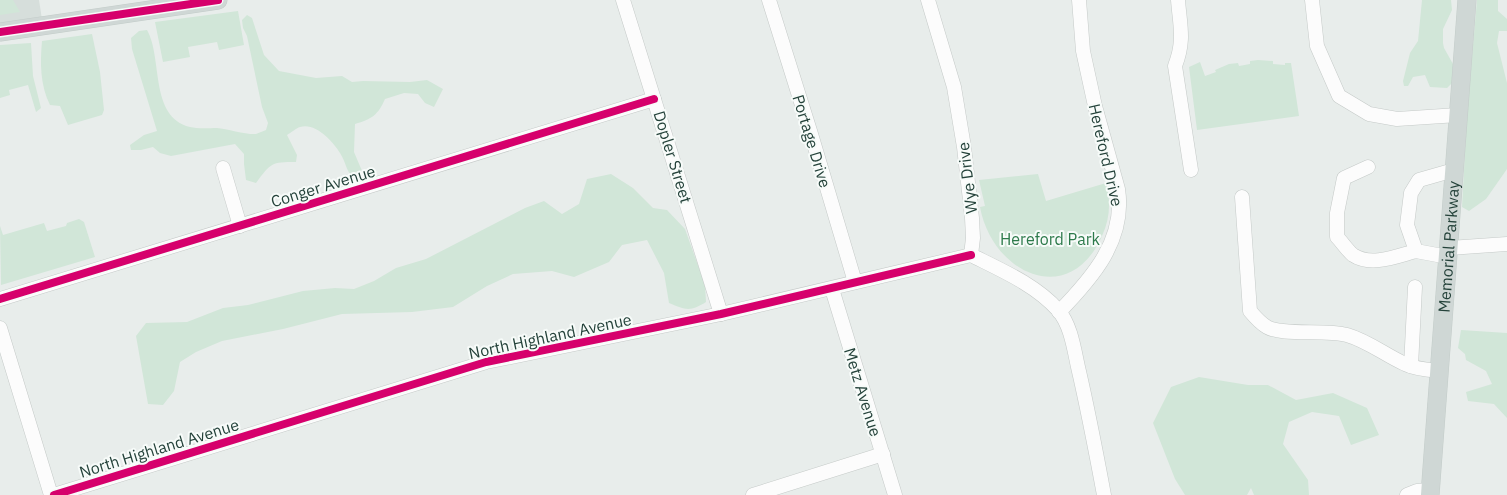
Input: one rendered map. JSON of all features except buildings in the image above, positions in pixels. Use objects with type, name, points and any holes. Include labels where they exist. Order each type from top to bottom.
[{"type":"main road","points":[[0,32],[218,0]]},
{"type":"main road","name":"Memorial Parkway","points":[[1430,493],[1467,0]]},
{"type":"street","name":"Dopler Street","points":[[623,0],[721,314]]},
{"type":"street","name":"Portage Drive","points":[[768,0],[814,143],[855,282]]},
{"type":"street","name":"Wye Drive","points":[[928,0],[954,87],[964,147],[972,218],[973,238],[971,255]]},
{"type":"street","name":"Hereford Drive","points":[[1060,312],[1105,258],[1113,241],[1120,202],[1083,52],[1079,0]]},
{"type":"street","points":[[1178,0],[1182,40],[1181,51],[1174,66],[1192,170]]},
{"type":"street","points":[[1312,0],[1318,46],[1339,96],[1368,114],[1397,119],[1458,115]]},
{"type":"street","name":"Conger Avenue","points":[[0,298],[654,99]]},
{"type":"street","points":[[1368,167],[1344,178],[1337,213],[1337,237],[1354,255],[1371,261],[1393,258],[1416,251],[1448,252],[1507,244]]},
{"type":"street","points":[[222,168],[240,226]]},
{"type":"street","points":[[1416,251],[1407,225],[1411,193],[1419,180],[1454,170]]},
{"type":"street","points":[[1242,197],[1250,311],[1259,321],[1269,328],[1281,331],[1346,334],[1411,366],[1439,371]]},
{"type":"street","name":"North Highland Avenue","points":[[53,495],[486,362],[721,314],[971,255]]},
{"type":"street","points":[[971,255],[1033,289],[1049,300],[1060,312],[1071,337],[1104,495]]},
{"type":"street","points":[[1411,366],[1415,287]]},
{"type":"street","name":"Metz Avenue","points":[[832,289],[895,495]]},
{"type":"street","points":[[0,328],[3,346],[53,495]]},
{"type":"street","points":[[753,495],[882,454]]},
{"type":"street","points":[[1407,495],[1417,491],[1430,493]]},
{"type":"shaded area","points":[[0,0],[39,0],[43,26],[0,32]]},
{"type":"green space","points":[[0,0],[13,0],[20,12],[0,15]]},
{"type":"green space","points":[[1422,0],[1451,0],[1452,10],[1443,29],[1443,43],[1453,64],[1454,81],[1447,88],[1430,87],[1425,75],[1413,77],[1408,86],[1404,86],[1403,81],[1410,53],[1418,41]]},
{"type":"green space","points":[[1477,0],[1498,0],[1498,11],[1507,19],[1507,31],[1499,31],[1497,43],[1507,83],[1507,169],[1486,199],[1469,211],[1462,207],[1467,114]]},
{"type":"green space","points":[[238,11],[244,45],[219,50],[217,42],[188,47],[190,57],[163,62],[155,22]]},
{"type":"green space","points":[[247,15],[252,18],[264,55],[279,71],[316,78],[342,76],[352,82],[410,82],[427,80],[443,89],[434,107],[425,103],[418,94],[404,93],[385,99],[374,116],[355,124],[354,152],[365,178],[355,180],[349,173],[333,143],[317,130],[306,126],[298,128],[287,135],[297,155],[296,162],[281,162],[272,165],[256,183],[246,180],[244,154],[235,144],[171,156],[160,153],[153,147],[131,150],[130,145],[144,135],[157,131],[132,49],[131,38],[139,31],[147,30],[152,42],[163,99],[168,112],[177,121],[193,128],[217,128],[248,134],[256,134],[266,130],[268,123],[262,107],[247,36],[243,28],[242,20]]},
{"type":"green space","points":[[92,34],[100,72],[104,110],[102,115],[68,125],[60,106],[50,105],[44,90],[41,66],[42,41]]},
{"type":"green space","points":[[31,43],[33,76],[41,108],[36,112],[28,85],[9,90],[10,95],[0,98],[0,45]]},
{"type":"green space","points":[[1258,60],[1273,61],[1273,64],[1285,65],[1285,63],[1291,63],[1299,116],[1197,130],[1189,67],[1200,62],[1205,76],[1229,64],[1238,63],[1239,66]]},
{"type":"green space","points":[[611,174],[633,188],[653,208],[667,210],[685,229],[705,285],[706,302],[692,309],[669,303],[664,273],[647,240],[622,245],[609,262],[574,277],[552,271],[513,274],[487,286],[453,307],[412,312],[342,314],[283,329],[222,341],[196,352],[180,362],[174,391],[163,405],[148,404],[136,336],[146,323],[187,322],[223,308],[248,305],[303,291],[335,288],[354,289],[374,281],[396,268],[426,259],[525,208],[544,201],[562,214],[579,204],[587,179]]},
{"type":"green space","name":"Hereford Park","points":[[1038,174],[1046,201],[1106,183],[1109,196],[1109,210],[1105,230],[1088,259],[1071,272],[1052,277],[1033,274],[1015,265],[999,250],[987,230],[980,207],[985,206],[979,180]]},
{"type":"green space","points":[[79,219],[84,222],[95,257],[1,285],[0,226],[3,235],[44,223],[47,231],[66,226],[67,223]]},
{"type":"green space","points":[[1461,330],[1507,333],[1507,418],[1494,404],[1468,401],[1466,392],[1492,384],[1486,371],[1466,360],[1465,354],[1458,348]]},
{"type":"green space","points":[[1199,377],[1248,385],[1268,385],[1296,400],[1333,393],[1367,408],[1379,435],[1351,445],[1339,416],[1312,412],[1289,422],[1283,444],[1308,480],[1309,495],[1254,495],[1251,488],[1247,495],[1185,495],[1175,479],[1153,423],[1171,387]]},
{"type":"cycle path","points":[[0,32],[218,0]]},
{"type":"cycle path","points":[[0,299],[654,99]]},
{"type":"cycle path","points":[[54,495],[486,362],[721,314],[971,255]]}]
